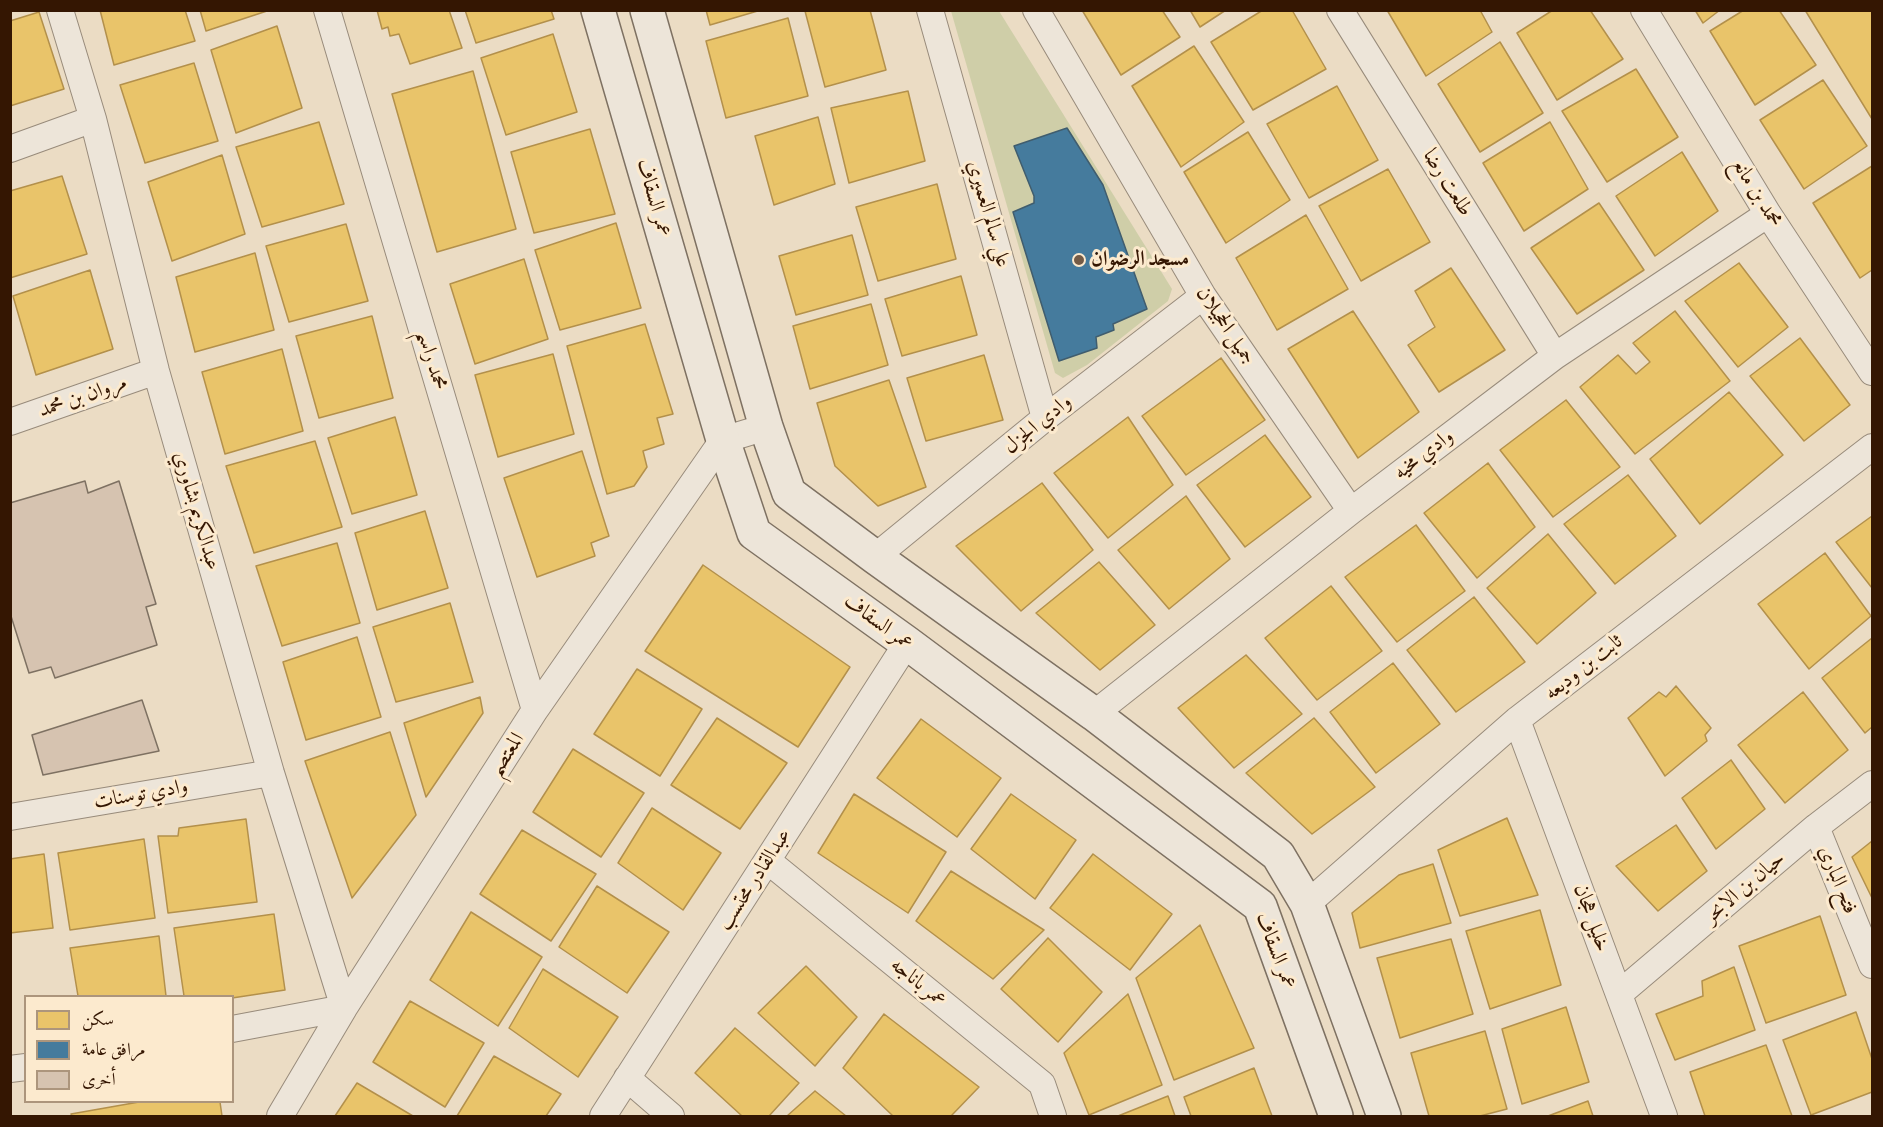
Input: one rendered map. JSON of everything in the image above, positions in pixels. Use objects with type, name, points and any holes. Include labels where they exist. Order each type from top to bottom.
[{"type":"street","name":"عبدالكريم بشاوري","points":[[60,10],[93,118],[156,371],[271,773],[344,1008]]},
{"type":"street","name":"محمد راسم","points":[[327,10],[535,710]]},
{"type":"street","name":"عمر السقاف","points":[[598,10],[723,440],[754,533],[1260,906],[1336,1116]]},
{"type":"street","points":[[647,10],[766,427],[789,493],[1094,714],[1278,855],[1306,904],[1384,1116]]},
{"type":"street","name":"علي سالم العميري","points":[[930,10],[1045,418]]},
{"type":"street","name":"جميل الحجيلان","points":[[1036,10],[1203,296],[1351,511]]},
{"type":"street","name":"طلعت رضا","points":[[1340,10],[1555,356]]},
{"type":"street","name":"محمد بن مانع","points":[[1644,10],[1768,214],[1872,372]]},
{"type":"street","points":[[10,149],[93,118]]},
{"type":"street","name":"وادي مخيه","points":[[1094,714],[1351,511],[1555,356],[1768,214]]},
{"type":"street","name":"وادي الجزل","points":[[875,557],[1045,418],[1203,296]]},
{"type":"street","name":"مروان بن محمد","points":[[10,422],[156,371]]},
{"type":"street","points":[[723,440],[766,427]]},
{"type":"street","name":"المعتصم","points":[[280,1116],[344,1008],[535,710],[723,440]]},
{"type":"street","name":"ثابت بن وديعه","points":[[1306,904],[1517,720],[1872,447]]},
{"type":"street","name":"عبدالقادر محتسب","points":[[603,1116],[907,644]]},
{"type":"street","name":"خليل هجان","points":[[1517,720],[1664,1116]]},
{"type":"street","name":"وادي توسنات","points":[[10,817],[271,773]]},
{"type":"street","name":"حيان بن الابحر","points":[[1619,994],[1816,827],[1872,784]]},
{"type":"street","name":"فتح الباري","points":[[1816,827],[1872,965]]},
{"type":"street","name":"عمر باناجه","points":[[768,861],[1042,1084],[1053,1116]]},
{"type":"street","points":[[234,1029],[344,1008]]},
{"type":"street","points":[[627,1078],[671,1116]]},
{"type":"green space","points":[[951,11],[999,11],[1172,289],[1168,301],[1087,365],[1063,378],[1055,373]]},
{"type":"building: سكن","points":[[100,10],[185,10],[195,41],[114,65]]},
{"type":"building: سكن","points":[[200,10],[270,10],[206,31]]},
{"type":"building: سكن","points":[[377,10],[449,10],[462,48],[410,64],[399,34],[390,36],[388,27],[382,29]]},
{"type":"building: سكن","points":[[465,10],[551,10],[554,19],[476,43]]},
{"type":"building: سكن","points":[[706,10],[761,10],[710,25]]},
{"type":"building: سكن","points":[[870,10],[886,70],[825,87],[805,11]]},
{"type":"building: سكن","points":[[1082,10],[1162,10],[1180,37],[1121,75]]},
{"type":"building: سكن","points":[[1190,10],[1226,10],[1200,27]]},
{"type":"building: سكن","points":[[1263,10],[1292,10],[1326,69],[1253,110],[1211,42]]},
{"type":"building: سكن","points":[[1387,10],[1480,10],[1492,32],[1426,76]]},
{"type":"building: سكن","points":[[1553,10],[1590,10],[1623,59],[1557,100],[1517,33]]},
{"type":"building: سكن","points":[[1695,10],[1720,10],[1703,23]]},
{"type":"building: سكن","points":[[1744,10],[1779,10],[1816,65],[1755,105],[1710,31]]},
{"type":"building: سكن","points":[[1805,10],[1872,10],[1872,119]]},
{"type":"building: سكن","points":[[39,12],[64,89],[10,106],[10,21]]},
{"type":"building: سكن","points":[[788,18],[808,96],[726,118],[706,41]]},
{"type":"building: سكن","points":[[277,26],[302,108],[236,133],[211,50]]},
{"type":"building: سكن","points":[[553,34],[577,112],[506,135],[481,58]]},
{"type":"building: سكن","points":[[1500,42],[1543,113],[1480,152],[1438,84]]},
{"type":"building: سكن","points":[[1194,46],[1244,122],[1181,167],[1132,86]]},
{"type":"building: سكن","points":[[194,63],[218,141],[145,163],[120,85]]},
{"type":"building: سكن","points":[[1636,69],[1678,137],[1607,182],[1562,111]]},
{"type":"building: سكن","points":[[473,71],[516,229],[437,252],[392,94]]},
{"type":"building: سكن","points":[[1823,80],[1867,146],[1804,189],[1760,120]]},
{"type":"building: سكن","points":[[1337,86],[1378,160],[1309,198],[1267,124]]},
{"type":"building: سكن","points":[[908,91],[925,161],[849,183],[831,108]]},
{"type":"building: سكن","points":[[818,117],[835,184],[774,205],[755,136]]},
{"type":"building: سكن","points":[[319,122],[344,204],[262,227],[236,147]]},
{"type":"building: سكن","points":[[1550,122],[1588,189],[1524,231],[1483,163]]},
{"type":"building: سكن","points":[[590,129],[615,214],[534,233],[511,152]]},
{"type":"building: سكن","points":[[1248,132],[1290,200],[1226,243],[1184,172]]},
{"type":"building: سكن","points":[[1682,152],[1718,211],[1655,256],[1616,196]]},
{"type":"building: سكن","points":[[222,155],[245,234],[172,261],[148,182]]},
{"type":"building: سكن","points":[[1872,166],[1872,270],[1860,278],[1813,203]]},
{"type":"building: سكن","points":[[1388,169],[1430,242],[1361,281],[1319,206]]},
{"type":"building: سكن","points":[[62,176],[87,254],[10,278],[10,191]]},
{"type":"building: سكن","points":[[937,184],[956,259],[878,281],[856,207]]},
{"type":"building: سكن","points":[[1599,203],[1644,270],[1577,314],[1531,248]]},
{"type":"building: سكن","points":[[1306,215],[1348,289],[1277,330],[1236,258]]},
{"type":"building: سكن","points":[[616,223],[641,308],[560,330],[535,250]]},
{"type":"building: سكن","points":[[346,224],[368,301],[289,322],[266,246]]},
{"type":"building: سكن","points":[[852,235],[868,295],[796,315],[779,256]]},
{"type":"building: سكن","points":[[255,253],[274,330],[195,352],[176,277]]},
{"type":"building: سكن","points":[[524,259],[548,339],[475,364],[450,284]]},
{"type":"building: سكن","points":[[1739,263],[1788,327],[1738,367],[1685,301]]},
{"type":"building: سكن","points":[[1451,268],[1505,350],[1439,392],[1408,345],[1435,327],[1415,291]]},
{"type":"building: سكن","points":[[90,270],[113,349],[36,375],[13,296]]},
{"type":"building: سكن","points":[[961,276],[977,335],[902,356],[885,299]]},
{"type":"building: سكن","points":[[871,304],[888,365],[810,389],[793,326]]},
{"type":"building: سكن","points":[[1353,311],[1419,412],[1358,458],[1288,349]]},
{"type":"building: سكن","points":[[1675,311],[1730,381],[1635,454],[1580,387],[1618,355],[1636,374],[1650,362],[1633,343]]},
{"type":"building: سكن","points":[[372,316],[393,398],[319,418],[296,336]]},
{"type":"building: سكن","points":[[645,324],[673,414],[657,418],[664,444],[643,451],[647,467],[634,486],[607,494],[567,346]]},
{"type":"building: سكن","points":[[1800,338],[1850,405],[1804,441],[1750,376]]},
{"type":"building: سكن","points":[[282,349],[303,431],[225,454],[202,372]]},
{"type":"building: سكن","points":[[553,354],[574,434],[498,457],[475,375]]},
{"type":"building: سكن","points":[[984,355],[1003,420],[926,441],[907,378]]},
{"type":"building: سكن","points":[[1221,358],[1265,420],[1186,475],[1142,416]]},
{"type":"building: سكن","points":[[889,380],[926,487],[878,506],[835,466],[817,403]]},
{"type":"building: سكن","points":[[1729,392],[1783,455],[1700,524],[1650,459]]},
{"type":"building: سكن","points":[[1566,400],[1620,467],[1553,517],[1500,450]]},
{"type":"building: سكن","points":[[395,417],[417,495],[352,514],[328,438]]},
{"type":"building: سكن","points":[[1128,417],[1173,485],[1108,538],[1054,473]]},
{"type":"building: سكن","points":[[1265,435],[1311,497],[1245,547],[1197,485]]},
{"type":"building: سكن","points":[[315,441],[342,527],[254,553],[226,466]]},
{"type":"building: سكن","points":[[582,451],[609,536],[591,543],[595,556],[537,577],[504,478]]},
{"type":"building: سكن","points":[[1488,463],[1535,527],[1477,578],[1424,513]]},
{"type":"building: سكن","points":[[1628,475],[1676,536],[1615,584],[1564,524]]},
{"type":"building: سكن","points":[[1042,483],[1093,550],[1021,611],[956,546]]},
{"type":"building: سكن","points":[[1186,496],[1230,559],[1169,609],[1118,550]]},
{"type":"building: سكن","points":[[425,511],[448,588],[377,610],[355,533]]},
{"type":"building: سكن","points":[[1872,516],[1872,588],[1836,542]]},
{"type":"building: سكن","points":[[1416,525],[1465,591],[1397,642],[1345,577]]},
{"type":"building: سكن","points":[[1548,534],[1596,593],[1537,644],[1487,588]]},
{"type":"building: سكن","points":[[337,543],[360,623],[282,646],[256,566]]},
{"type":"building: سكن","points":[[1825,553],[1871,616],[1809,669],[1758,604]]},
{"type":"building: سكن","points":[[1099,562],[1155,625],[1100,670],[1036,613]]},
{"type":"building: سكن","points":[[703,565],[850,667],[798,747],[645,651]]},
{"type":"building: سكن","points":[[1331,586],[1382,651],[1317,700],[1265,638]]},
{"type":"building: سكن","points":[[1474,597],[1525,662],[1456,712],[1407,650]]},
{"type":"building: سكن","points":[[450,603],[473,682],[396,702],[373,627]]},
{"type":"building: سكن","points":[[357,637],[381,717],[306,740],[283,662]]},
{"type":"building: سكن","points":[[1872,638],[1872,727],[1865,733],[1822,678]]},
{"type":"building: سكن","points":[[1246,655],[1302,714],[1234,768],[1178,708]]},
{"type":"building: سكن","points":[[1393,663],[1440,724],[1376,773],[1330,712]]},
{"type":"building: سكن","points":[[637,669],[702,709],[660,776],[594,734]]},
{"type":"building: سكن","points":[[1676,686],[1711,728],[1705,735],[1707,741],[1665,776],[1628,718],[1659,692],[1666,697]]},
{"type":"building: سكن","points":[[1803,692],[1848,750],[1785,803],[1738,745]]},
{"type":"building: سكن","points":[[480,697],[483,713],[426,797],[404,723]]},
{"type":"building: سكن","points":[[717,718],[787,763],[740,829],[671,785]]},
{"type":"building: سكن","points":[[1314,718],[1375,787],[1312,834],[1246,773]]},
{"type":"building: سكن","points":[[921,719],[1001,778],[957,837],[877,778]]},
{"type":"building: سكن","points":[[390,732],[416,815],[352,898],[305,761]]},
{"type":"building: سكن","points":[[573,749],[644,793],[601,857],[533,812]]},
{"type":"building: سكن","points":[[1731,760],[1765,809],[1716,849],[1682,798]]},
{"type":"building: سكن","points":[[854,794],[946,852],[908,913],[818,853]]},
{"type":"building: سكن","points":[[1011,794],[1076,840],[1035,899],[971,849]]},
{"type":"building: سكن","points":[[652,808],[721,853],[683,910],[618,863]]},
{"type":"building: سكن","points":[[1507,818],[1538,895],[1460,916],[1438,850]]},
{"type":"building: سكن","points":[[246,819],[257,902],[168,913],[158,836],[178,836],[179,828]]},
{"type":"building: سكن","points":[[1676,825],[1707,871],[1658,911],[1616,866]]},
{"type":"building: سكن","points":[[522,830],[596,874],[551,941],[480,894]]},
{"type":"building: سكن","points":[[144,839],[155,918],[70,930],[58,853]]},
{"type":"building: سكن","points":[[1872,841],[1872,898],[1852,857]]},
{"type":"building: سكن","points":[[44,854],[53,928],[10,933],[10,859]]},
{"type":"building: سكن","points":[[1093,854],[1172,914],[1130,970],[1050,908]]},
{"type":"building: سكن","points":[[1433,864],[1451,923],[1360,948],[1352,913],[1399,875]]},
{"type":"building: سكن","points":[[951,871],[1044,930],[993,979],[916,921]]},
{"type":"building: سكن","points":[[597,886],[669,932],[627,993],[559,947]]},
{"type":"building: سكن","points":[[1540,910],[1561,985],[1490,1009],[1466,931]]},
{"type":"building: سكن","points":[[471,912],[542,957],[498,1026],[430,980]]},
{"type":"building: سكن","points":[[274,914],[285,990],[234,998],[234,995],[184,995],[174,928]]},
{"type":"building: سكن","points":[[1820,916],[1846,995],[1766,1023],[1739,946]]},
{"type":"building: سكن","points":[[1200,925],[1254,1048],[1174,1080],[1136,978]]},
{"type":"building: سكن","points":[[159,936],[166,995],[78,995],[70,948]]},
{"type":"building: سكن","points":[[1048,938],[1102,992],[1058,1042],[1001,989]]},
{"type":"building: سكن","points":[[1451,939],[1473,1014],[1400,1038],[1377,958]]},
{"type":"building: سكن","points":[[806,966],[857,1017],[815,1066],[758,1013]]},
{"type":"building: سكن","points":[[1734,967],[1755,1030],[1675,1060],[1656,1014],[1703,996],[1702,981]]},
{"type":"building: سكن","points":[[543,969],[618,1017],[578,1077],[509,1028]]},
{"type":"building: سكن","points":[[1128,994],[1162,1085],[1089,1115],[1064,1053]]},
{"type":"building: سكن","points":[[410,1001],[484,1043],[445,1107],[373,1062]]},
{"type":"building: سكن","points":[[1566,1007],[1589,1082],[1522,1104],[1502,1029]]},
{"type":"building: سكن","points":[[1856,1012],[1872,1059],[1872,1092],[1811,1115],[1783,1040]]},
{"type":"building: سكن","points":[[884,1014],[979,1087],[951,1116],[893,1116],[843,1068]]},
{"type":"building: سكن","points":[[735,1028],[799,1083],[769,1116],[742,1116],[695,1073]]},
{"type":"building: سكن","points":[[1485,1031],[1507,1109],[1480,1116],[1429,1116],[1411,1053]]},
{"type":"building: سكن","points":[[1766,1045],[1792,1116],[1705,1116],[1690,1072]]},
{"type":"building: سكن","points":[[494,1056],[561,1094],[546,1116],[457,1116]]},
{"type":"building: سكن","points":[[1254,1068],[1272,1116],[1191,1116],[1184,1097]]},
{"type":"building: سكن","points":[[357,1083],[413,1116],[335,1116]]},
{"type":"building: سكن","points":[[815,1091],[846,1116],[787,1116]]},
{"type":"building: سكن","points":[[1168,1096],[1175,1116],[1118,1116]]},
{"type":"building: سكن","points":[[1588,1101],[1593,1116],[1548,1116]]},
{"type":"building: سكن","points":[[133,1103],[220,1103],[222,1116],[72,1116],[71,1114]]},
{"type":"building: مرافق عامة","name":"مسجد الرضوان","points":[[1067,128],[1103,185],[1147,309],[1113,324],[1114,330],[1096,337],[1097,348],[1059,361],[1013,212],[1034,203],[1034,196],[1014,146]]},
{"type":"building: أخرى","points":[[85,481],[88,493],[119,481],[156,604],[146,607],[157,645],[55,678],[51,667],[29,673],[10,613],[10,503]]},
{"type":"building: أخرى","points":[[142,700],[159,751],[43,775],[32,735]]},
{"type":"place","name":"مسجد الرضوان","points":[[1079,260]]}]
